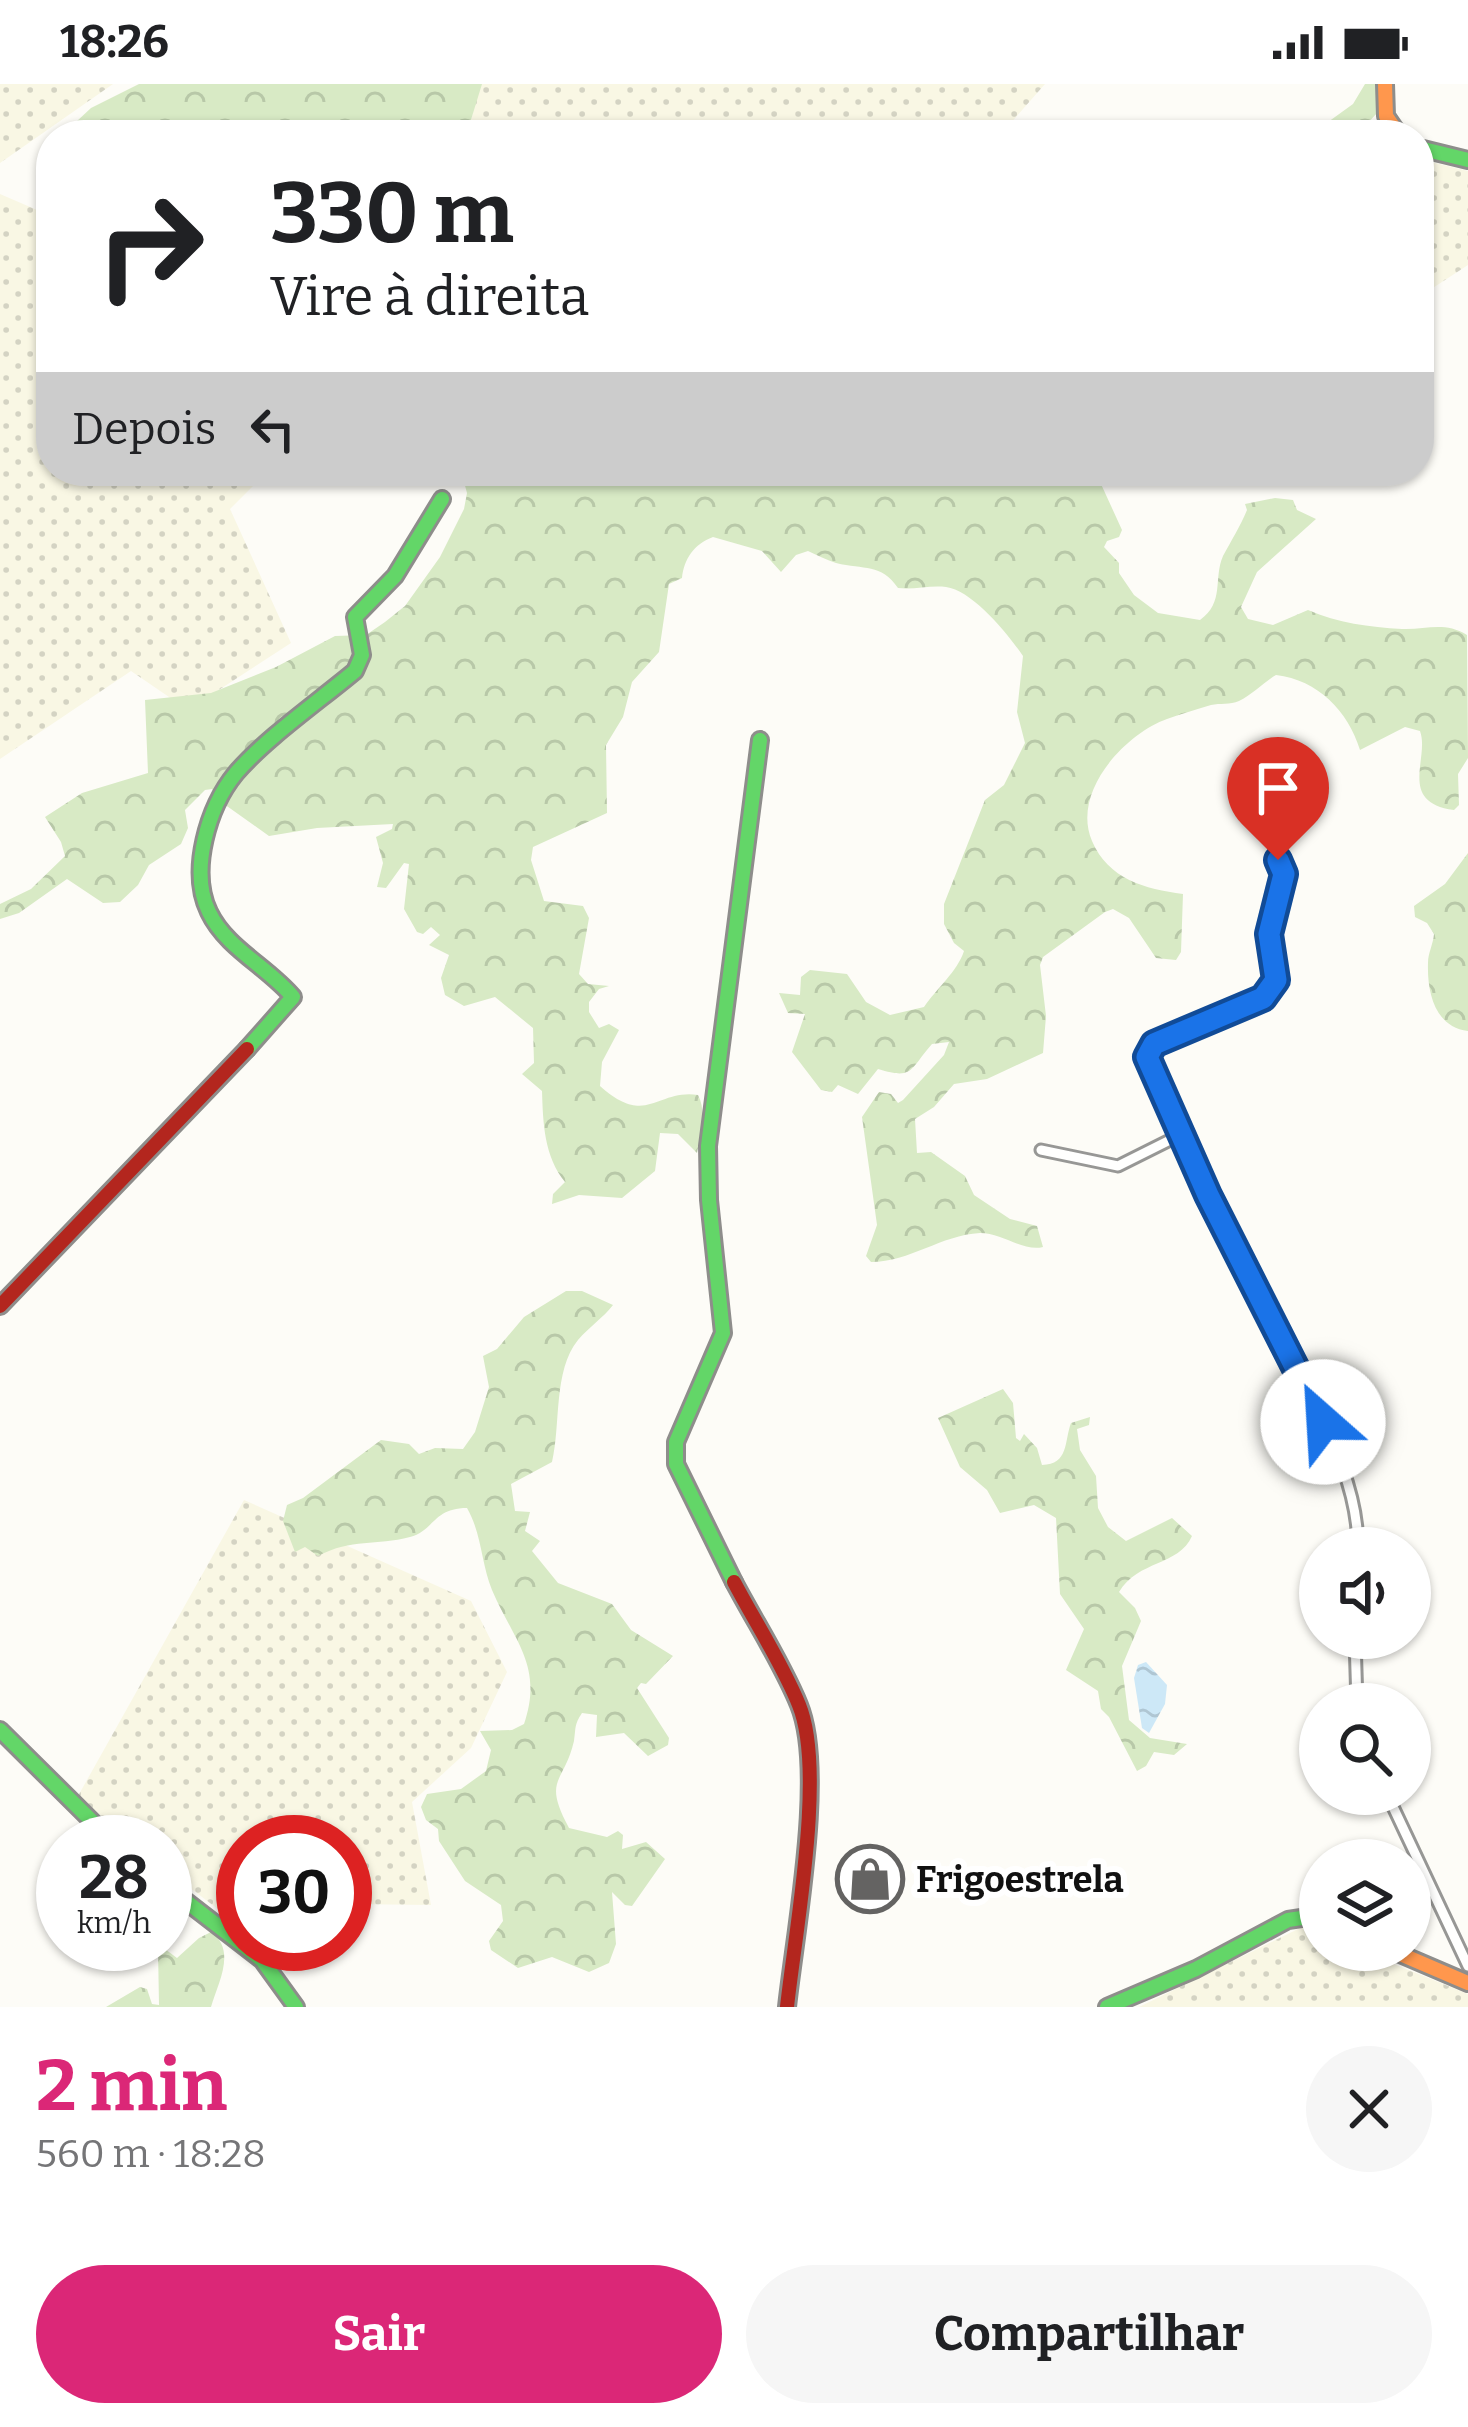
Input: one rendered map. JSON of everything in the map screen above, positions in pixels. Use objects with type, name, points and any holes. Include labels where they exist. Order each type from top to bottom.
[{"type":"street","points":[[1384,84],[1389,120]]},
{"type":"street","points":[[1434,152],[1468,160]]},
{"type":"street","points":[[0,1306],[206,1094],[292,997],[276,976],[212,919],[202,871],[213,814],[238,771],[355,670],[362,655],[355,617],[395,576],[442,499]]},
{"type":"street","points":[[760,740],[708,1146],[722,1333],[674,1454],[686,1491],[800,1707],[808,1735],[787,2007]]},
{"type":"street","points":[[1278,860],[1284,874],[1269,934],[1276,973],[1273,989],[1263,998],[1154,1044],[1147,1057],[1180,1135],[1337,1453],[1356,1527]]},
{"type":"street","points":[[1041,1150],[1118,1166],[1180,1135]]},
{"type":"street","points":[[0,1730],[86,1815]]},
{"type":"street","points":[[1398,1815],[1468,1966]]},
{"type":"street","points":[[192,1907],[262,1960],[296,2007]]},
{"type":"street","points":[[1108,2007],[1299,1918]]},
{"type":"street","points":[[1431,1967],[1468,1983]]},
{"type":"shaded area","points":[[0,84],[113,84],[62,120],[36,120],[36,138],[0,163]]},
{"type":"shaded area","points":[[480,84],[1045,84],[1013,120],[471,120]]},
{"type":"shaded area","points":[[1434,163],[1468,171],[1468,265],[1434,287]]},
{"type":"shaded area","points":[[0,194],[36,210],[36,486],[253,486],[230,509],[291,643],[188,710],[131,671],[0,759]]},
{"type":"shaded area","points":[[244,1500],[471,1601],[507,1672],[471,1748],[412,1802],[431,1905],[372,1904],[372,1815],[216,1815],[216,1908],[192,1889],[192,1815],[100,1815],[78,1796]]},
{"type":"shaded area","points":[[1299,1928],[1299,1971],[1411,1971],[1468,1994],[1468,2007],[1139,2007]]},
{"type":"green space","points":[[139,84],[482,84],[471,120],[78,120],[91,108]]},
{"type":"green space","points":[[1365,84],[1380,84],[1377,113],[1371,120],[1331,120],[1353,104]]},
{"type":"green space","points":[[465,486],[1102,486],[1122,530],[1104,547],[1119,563],[1119,573],[1134,595],[1158,613],[1200,620],[1213,606],[1220,565],[1247,510],[1245,504],[1293,500],[1297,510],[1316,519],[1257,572],[1241,607],[1248,619],[1273,625],[1308,610],[1366,626],[1443,627],[1467,635],[1468,758],[1458,774],[1459,805],[1454,810],[1437,805],[1421,789],[1420,731],[1405,727],[1360,750],[1339,710],[1318,691],[1291,678],[1276,675],[1239,701],[1172,717],[1135,738],[1119,751],[1095,785],[1087,822],[1099,854],[1118,873],[1142,885],[1183,894],[1181,952],[1176,960],[1156,958],[1129,918],[1113,909],[1105,912],[1043,957],[1043,1053],[987,1079],[954,1084],[934,1107],[915,1119],[917,1153],[931,1152],[965,1176],[974,1195],[1010,1219],[1037,1226],[1043,1247],[980,1233],[871,1262],[866,1256],[877,1225],[862,1117],[879,1092],[891,1094],[898,1103],[903,1100],[944,1055],[949,1042],[932,1044],[905,1073],[878,1069],[858,1094],[838,1085],[832,1092],[821,1090],[792,1052],[805,1014],[788,1013],[779,993],[800,995],[801,977],[810,970],[847,974],[866,1002],[890,1015],[924,1007],[952,973],[964,951],[944,924],[944,904],[985,800],[1004,785],[1025,743],[1017,712],[1023,656],[989,614],[956,590],[898,588],[878,571],[836,563],[808,551],[796,555],[781,572],[762,551],[713,537],[691,553],[682,578],[669,584],[659,652],[632,682],[623,717],[606,745],[607,813],[533,847],[531,860],[544,901],[583,906],[589,918],[579,974],[588,984],[609,986],[599,989],[589,1002],[589,1012],[599,1028],[609,1024],[619,1030],[602,1062],[600,1086],[616,1098],[641,1106],[698,1095],[703,1116],[697,1153],[678,1134],[660,1133],[655,1171],[622,1198],[579,1195],[552,1204],[553,1194],[565,1182],[549,1150],[542,1091],[522,1074],[534,1063],[533,1028],[495,997],[464,1006],[445,995],[441,978],[449,955],[429,945],[440,935],[431,927],[423,934],[417,932],[404,909],[409,864],[404,863],[386,888],[377,887],[383,863],[376,837],[393,824],[269,836],[224,804],[212,789],[205,790],[185,810],[188,828],[181,844],[149,865],[138,885],[120,902],[103,903],[67,879],[19,913],[0,919],[0,904],[31,889],[65,856],[45,817],[82,793],[148,773],[145,700],[211,693],[335,636],[366,635],[405,606],[440,557],[467,493]]},
{"type":"green space","points":[[1468,853],[1468,1031],[1448,1023],[1435,1007],[1428,974],[1434,934],[1415,917],[1414,906],[1445,884]]},
{"type":"green space","points":[[566,1291],[582,1291],[613,1305],[570,1353],[561,1382],[552,1462],[511,1484],[515,1511],[530,1512],[525,1531],[540,1541],[532,1551],[558,1583],[612,1604],[631,1630],[673,1656],[637,1688],[669,1738],[668,1745],[648,1756],[624,1733],[596,1737],[597,1715],[582,1713],[558,1782],[557,1799],[569,1828],[607,1837],[618,1831],[623,1835],[622,1849],[646,1842],[665,1859],[632,1906],[612,1892],[616,1944],[609,1963],[589,1972],[552,1957],[518,1968],[491,1950],[489,1941],[503,1921],[501,1905],[465,1881],[421,1807],[427,1794],[461,1789],[486,1771],[491,1750],[480,1731],[512,1730],[524,1724],[529,1703],[528,1669],[492,1590],[467,1508],[447,1512],[410,1537],[342,1547],[318,1556],[305,1547],[295,1552],[283,1521],[287,1505],[381,1440],[409,1444],[419,1454],[435,1448],[463,1449],[475,1432],[489,1387],[483,1356],[497,1349],[524,1317]]},
{"type":"green space","points":[[1003,1389],[1013,1403],[1016,1438],[1020,1441],[1024,1434],[1037,1448],[1042,1465],[1061,1456],[1071,1423],[1090,1417],[1089,1425],[1077,1429],[1080,1450],[1096,1476],[1098,1508],[1108,1527],[1126,1541],[1172,1518],[1192,1536],[1178,1553],[1137,1574],[1119,1592],[1141,1621],[1122,1666],[1129,1720],[1150,1738],[1187,1744],[1174,1755],[1154,1752],[1137,1771],[1101,1709],[1098,1691],[1066,1670],[1084,1629],[1060,1594],[1056,1518],[1034,1505],[1000,1513],[987,1490],[960,1467],[938,1418]]},
{"type":"green space","points":[[211,1932],[216,1936],[216,1971],[222,1971],[211,2007],[106,2007],[140,1987],[147,1989],[152,2004],[159,2005],[158,1971],[192,1971],[192,1944]]},
{"type":"water","points":[[1146,1662],[1167,1685],[1165,1704],[1149,1733],[1142,1728],[1134,1678],[1138,1665]]},
{"type":"traffic: fast","points":[[1434,152],[1468,160]]},
{"type":"traffic: fast","points":[[247,1049],[293,997],[236,947],[209,912],[201,859],[210,821],[226,787],[248,760],[355,671],[362,655],[355,617],[395,576],[442,499]]},
{"type":"traffic: fast","points":[[734,1582],[676,1464],[676,1442],[723,1333],[708,1146],[760,740]]},
{"type":"traffic: fast","points":[[0,1730],[86,1815]]},
{"type":"traffic: fast","points":[[192,1906],[262,1960],[296,2007]]},
{"type":"traffic: fast","points":[[1107,2007],[1299,1918]]},
{"type":"traffic: slow","points":[[1385,84],[1389,120]]},
{"type":"traffic: slow","points":[[1431,1967],[1468,1983]]},
{"type":"traffic: jam","points":[[0,1306],[247,1049]]},
{"type":"traffic: jam","points":[[734,1582],[792,1689],[807,1734],[806,1853],[787,2007]]},
{"type":"place","name":"Frigoestrela","points":[[870,1879]]},
{"type":"route","points":[[1278,860],[1284,874],[1270,923],[1276,973],[1273,989],[1263,998],[1154,1044],[1147,1057],[1208,1195],[1323,1422]]}]
